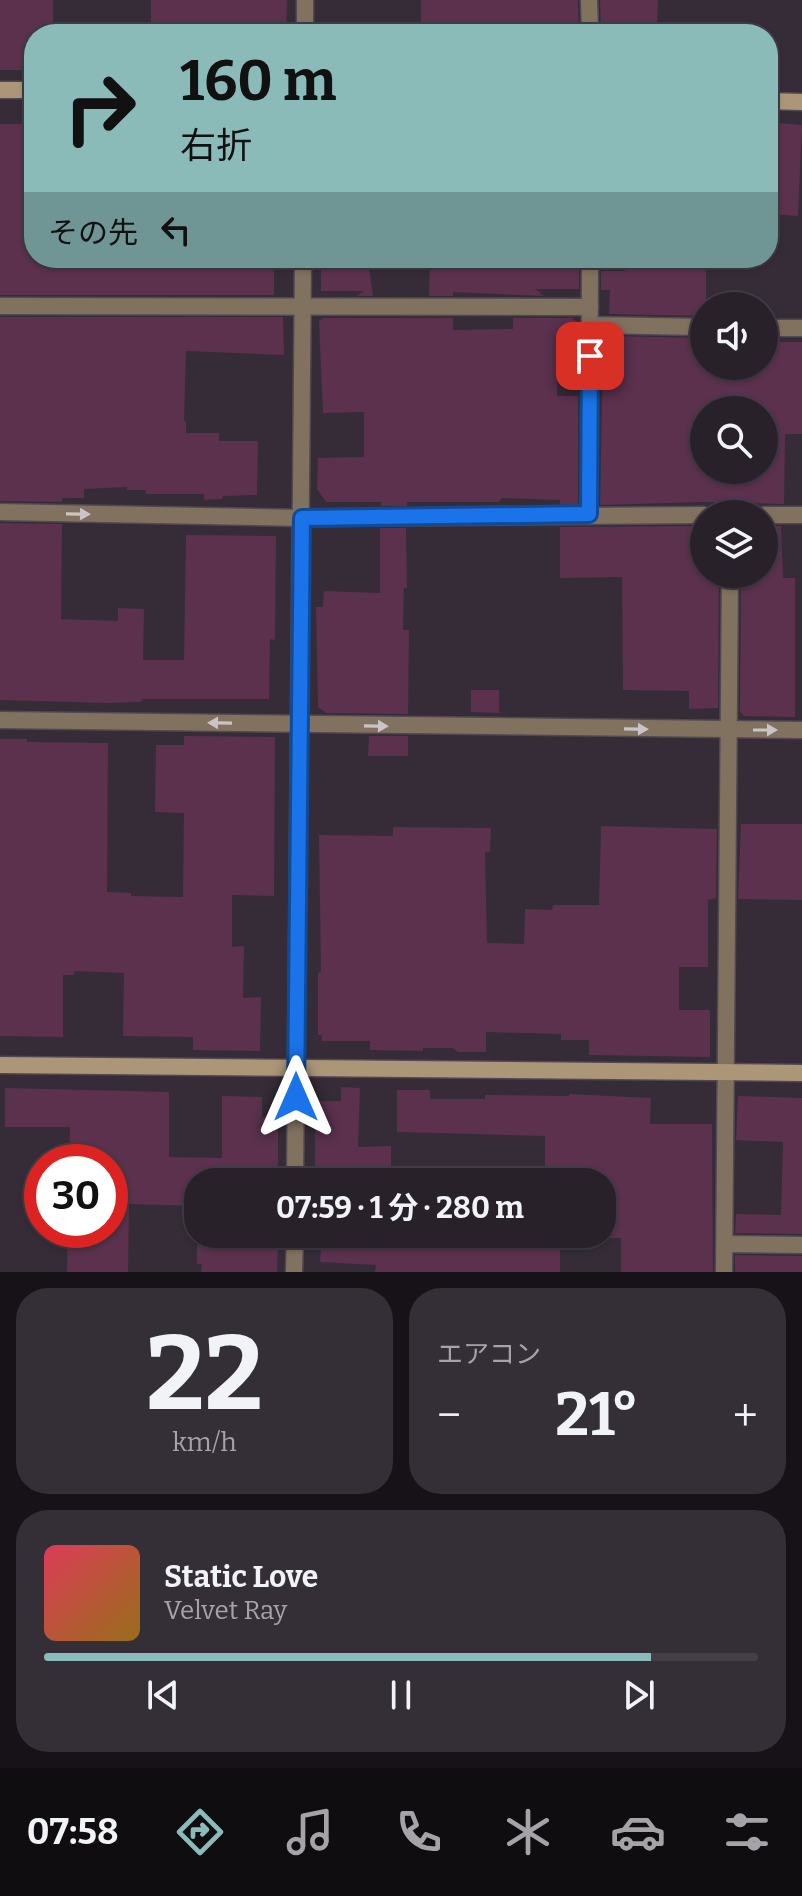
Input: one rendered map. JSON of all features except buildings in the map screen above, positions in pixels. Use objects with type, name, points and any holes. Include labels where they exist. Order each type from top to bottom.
[{"type":"street","points":[[305,0],[305,24]]},
{"type":"street","points":[[589,0],[590,24]]},
{"type":"street","points":[[0,90],[24,90]]},
{"type":"street","points":[[778,101],[802,102]]},
{"type":"street","points":[[295,1168],[303,268]]},
{"type":"street","points":[[589,514],[590,268]]},
{"type":"street","points":[[0,306],[590,307]]},
{"type":"street","points":[[590,325],[690,327]]},
{"type":"street","points":[[778,328],[802,328]]},
{"type":"street","points":[[0,512],[302,518],[690,515]]},
{"type":"street","points":[[778,515],[802,515]]},
{"type":"street","points":[[724,1272],[730,588]]},
{"type":"street","points":[[0,720],[802,730]]},
{"type":"street","points":[[0,1065],[802,1073]]},
{"type":"street","points":[[725,1244],[802,1245]]},
{"type":"street","points":[[294,1272],[295,1248]]},
{"type":"route","points":[[296,1097],[302,518],[589,514],[590,356]]}]
